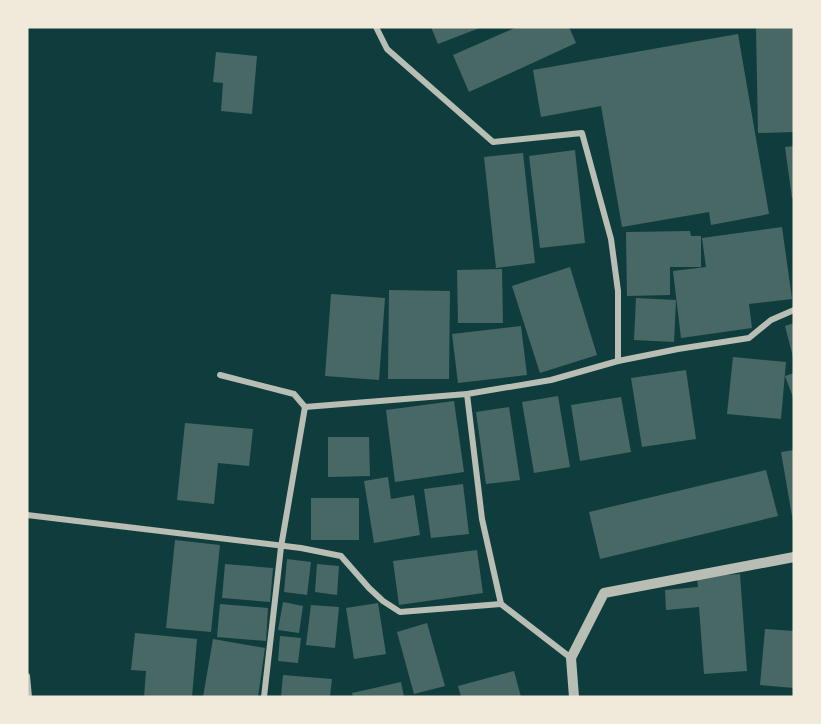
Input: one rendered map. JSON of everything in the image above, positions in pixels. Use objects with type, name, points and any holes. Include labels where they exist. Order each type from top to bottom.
[{"type":"street","points":[[376,27],[387,49],[493,142],[582,133],[612,250],[618,291],[618,361]]},
{"type":"street","points":[[305,406],[467,394],[550,380],[618,361],[749,338],[771,320],[794,310]]},
{"type":"street","points":[[220,375],[294,394],[305,406]]},
{"type":"street","points":[[467,394],[482,519],[501,604],[571,658]]},
{"type":"street","points":[[264,697],[281,547],[305,406]]},
{"type":"street","points":[[27,515],[301,548],[341,556],[369,588],[400,612],[501,604]]},
{"type":"street","points":[[574,697],[571,658],[604,592],[794,557]]},
{"type":"street","points":[[27,676],[29,697]]},
{"type":"building","points":[[431,27],[482,27],[438,44]]},
{"type":"building","points":[[517,27],[569,27],[576,43],[469,92],[453,55]]},
{"type":"building","points":[[756,27],[794,27],[794,132],[758,133]]},
{"type":"building","points":[[738,34],[769,214],[711,225],[709,212],[622,227],[601,106],[541,117],[533,70]]},
{"type":"building","points":[[216,52],[257,56],[252,114],[221,111],[223,83],[213,82]]},
{"type":"building","points":[[794,146],[794,198],[792,198],[785,147]]},
{"type":"building","points":[[575,150],[585,243],[540,248],[529,156]]},
{"type":"building","points":[[523,153],[535,263],[496,268],[484,157]]},
{"type":"building","points":[[782,227],[792,299],[749,304],[752,328],[681,338],[673,271],[706,267],[702,238]]},
{"type":"building","points":[[690,231],[691,236],[701,236],[701,267],[670,267],[670,295],[627,296],[626,232]]},
{"type":"building","points":[[570,267],[597,355],[540,373],[512,286]]},
{"type":"building","points":[[502,269],[503,323],[458,323],[457,270]]},
{"type":"building","points":[[389,290],[450,291],[449,379],[388,379]]},
{"type":"building","points":[[331,294],[385,298],[379,380],[325,376]]},
{"type":"building","points":[[636,298],[676,300],[674,342],[634,340]]},
{"type":"building","points":[[794,323],[794,357],[793,357],[785,326]]},
{"type":"building","points":[[521,326],[527,375],[458,383],[452,334]]},
{"type":"building","points":[[733,357],[786,362],[781,419],[727,414]]},
{"type":"building","points":[[686,370],[696,439],[642,447],[631,378]]},
{"type":"building","points":[[794,373],[794,400],[785,376]]},
{"type":"building","points":[[558,396],[570,467],[534,473],[522,402]]},
{"type":"building","points":[[621,397],[631,452],[580,461],[571,405]]},
{"type":"building","points":[[454,401],[464,472],[395,482],[386,410]]},
{"type":"building","points":[[509,407],[520,480],[486,484],[476,412]]},
{"type":"building","points":[[185,423],[253,429],[249,466],[218,463],[214,504],[177,500]]},
{"type":"building","points":[[328,437],[369,437],[370,476],[328,477]]},
{"type":"building","points":[[794,450],[794,522],[793,522],[781,452]]},
{"type":"building","points":[[766,470],[778,516],[600,559],[589,512]]},
{"type":"building","points":[[388,477],[391,499],[414,495],[420,535],[374,543],[364,481]]},
{"type":"building","points":[[463,484],[469,534],[431,538],[424,489]]},
{"type":"building","points":[[311,498],[359,498],[359,540],[311,540]]},
{"type":"building","points":[[175,540],[220,545],[211,632],[166,628]]},
{"type":"building","points":[[477,550],[483,593],[399,605],[393,561]]},
{"type":"building","points":[[287,559],[311,562],[307,595],[284,592]]},
{"type":"building","points":[[225,564],[273,568],[270,602],[222,598]]},
{"type":"building","points":[[317,564],[339,566],[337,595],[315,592]]},
{"type":"building","points":[[740,574],[747,671],[704,674],[699,607],[666,610],[665,590],[698,587],[697,577]]},
{"type":"building","points":[[283,602],[303,606],[299,633],[278,630]]},
{"type":"building","points":[[378,603],[386,654],[354,659],[346,608]]},
{"type":"building","points":[[220,604],[268,608],[266,641],[217,637]]},
{"type":"building","points":[[311,605],[339,607],[335,648],[306,645]]},
{"type":"building","points":[[427,623],[445,686],[414,694],[397,632]]},
{"type":"building","points":[[765,629],[794,631],[794,688],[760,685]]},
{"type":"building","points":[[135,633],[197,639],[192,697],[144,697],[146,671],[131,670]]},
{"type":"building","points":[[280,636],[301,638],[298,663],[278,661]]},
{"type":"building","points":[[213,639],[265,648],[258,697],[203,697]]},
{"type":"building","points":[[514,671],[521,697],[461,697],[458,686]]},
{"type":"building","points":[[283,675],[332,679],[330,697],[281,697]]},
{"type":"building","points":[[401,682],[404,697],[353,697],[352,693]]}]
